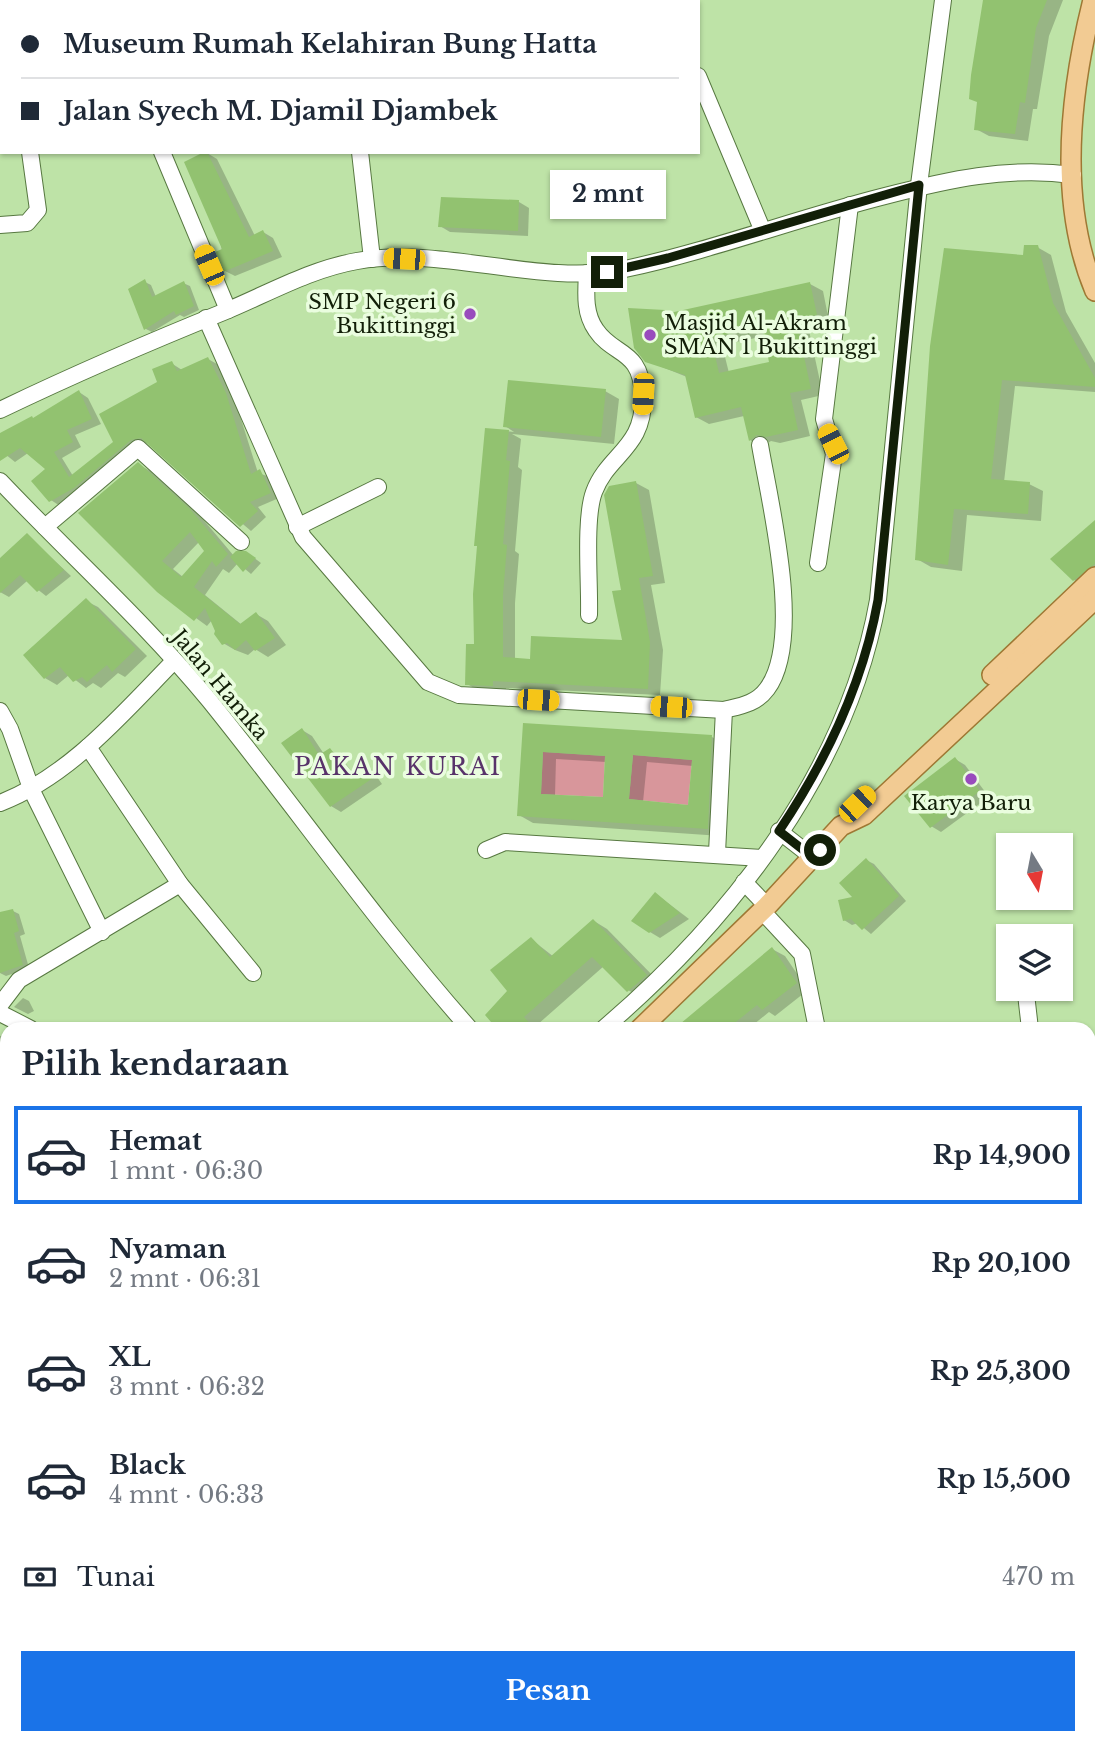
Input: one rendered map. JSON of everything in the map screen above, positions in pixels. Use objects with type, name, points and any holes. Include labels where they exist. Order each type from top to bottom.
[{"type":"main road","points":[[1093,0],[1083,38],[1077,89],[1073,175],[1076,227],[1081,253],[1095,291]]},
{"type":"main road","points":[[647,1022],[765,909],[841,826],[857,804],[1095,578]]},
{"type":"main road","points":[[841,826],[864,815],[1095,599]]},
{"type":"street","points":[[610,1022],[683,952],[744,883],[762,858],[822,763],[871,641],[878,600],[919,185],[943,0]]},
{"type":"street","points":[[700,85],[706,112],[762,229]]},
{"type":"street","points":[[0,225],[27,223],[38,210],[30,154]]},
{"type":"street","points":[[163,154],[228,310]]},
{"type":"street","points":[[360,154],[372,259]]},
{"type":"street","points":[[0,410],[122,352],[285,284],[356,261],[372,259],[587,273],[647,264],[919,185],[994,173],[1042,171],[1073,175]]},
{"type":"street","points":[[817,563],[834,454],[824,419],[850,205]]},
{"type":"street","points":[[587,273],[586,299],[589,316],[596,331],[626,353],[635,364],[643,394],[642,421],[631,444],[598,483],[591,502],[589,615]]},
{"type":"street","points":[[206,318],[297,527],[428,682],[443,691],[459,695],[724,710],[750,704],[767,689],[776,667],[782,636],[783,577],[760,445]]},
{"type":"street","points":[[45,527],[132,450],[138,449],[241,542]]},
{"type":"street","name":"Jalan Hamka","points":[[0,481],[208,699],[410,961],[465,1022]]},
{"type":"street","points":[[297,527],[379,487]]},
{"type":"street","points":[[0,803],[32,790],[88,747],[174,661]]},
{"type":"street","points":[[717,853],[724,710]]},
{"type":"street","points":[[0,711],[32,790],[102,933]]},
{"type":"street","points":[[88,747],[180,884],[253,974]]},
{"type":"street","points":[[779,831],[811,856]]},
{"type":"street","points":[[486,850],[505,842],[717,853],[762,858]]},
{"type":"street","points":[[744,883],[802,954],[816,1022]]},
{"type":"street","points":[[0,1006],[19,980],[102,933],[180,884]]},
{"type":"street","points":[[1027,1001],[1029,1022]]},
{"type":"street","points":[[0,1013],[17,1022]]},
{"type":"shaded area","points":[[543,752],[605,756],[603,797],[541,794]]},
{"type":"shaded area","points":[[633,755],[692,760],[688,805],[629,799]]},
{"type":"building","points":[[983,0],[1047,0],[1036,28],[1025,103],[1020,102],[1015,134],[974,130],[977,102],[969,99]]},
{"type":"building","points":[[200,154],[208,154],[249,237],[263,230],[273,251],[223,272],[215,252],[222,249],[184,162]]},
{"type":"building","points":[[441,197],[519,200],[518,231],[438,227]]},
{"type":"building","points":[[1024,245],[1038,245],[1053,303],[1095,378],[1095,387],[1002,380],[991,479],[1030,482],[1028,514],[954,509],[948,565],[915,560],[930,346],[944,248],[1023,255]]},
{"type":"building","points":[[145,279],[152,297],[184,281],[194,306],[176,315],[174,311],[144,330],[128,289]]},
{"type":"building","points":[[810,282],[817,315],[796,319],[811,389],[790,393],[798,430],[766,437],[757,435],[749,441],[741,407],[695,418],[685,375],[645,362],[634,348],[628,308],[665,310],[665,314]],"holes":[[[762,327],[769,362],[719,373],[711,338]]]},
{"type":"building","points":[[208,357],[226,393],[251,474],[260,469],[271,493],[250,502],[258,511],[240,527],[141,438],[131,440],[74,488],[49,502],[31,481],[45,469],[20,448],[0,461],[0,433],[32,416],[33,418],[79,390],[92,419],[67,430],[73,442],[54,452],[69,477],[113,442],[99,414],[157,382],[152,369],[172,361],[177,371]]},
{"type":"building","points":[[508,380],[606,389],[601,437],[503,427]]},
{"type":"building","points":[[485,428],[509,430],[506,460],[510,461],[503,544],[507,545],[503,595],[503,657],[530,659],[531,636],[622,640],[612,591],[621,590],[604,495],[609,486],[636,481],[653,576],[639,578],[650,642],[648,689],[493,681],[493,686],[465,685],[466,644],[474,644],[473,594],[477,546],[474,546]]},
{"type":"building","points":[[138,462],[190,509],[228,554],[216,567],[212,561],[194,587],[240,624],[256,612],[275,638],[255,651],[246,640],[235,650],[227,643],[222,645],[214,634],[205,608],[194,621],[157,592],[78,513]],"holes":[[[190,532],[204,551],[181,577],[162,561]]]},
{"type":"building","points":[[1095,520],[1095,564],[1073,581],[1050,559]]},
{"type":"building","points":[[27,533],[64,570],[37,592],[20,575],[0,593],[0,558]]},
{"type":"building","points":[[236,551],[246,551],[256,558],[243,572],[230,557]]},
{"type":"building","points":[[86,598],[136,649],[112,672],[107,665],[87,682],[82,677],[73,682],[60,667],[44,679],[23,655]]},
{"type":"building","points":[[523,723],[712,735],[708,829],[517,816]],"holes":[[[543,752],[605,756],[603,797],[541,794]],[[633,755],[692,760],[688,805],[629,799]]]},
{"type":"building","points":[[302,728],[319,755],[330,748],[348,773],[362,762],[373,778],[330,807],[281,743]]},
{"type":"building","points":[[955,757],[980,791],[930,828],[904,796]]},
{"type":"building","points":[[866,858],[899,896],[862,930],[851,919],[843,921],[838,900],[852,897],[839,883]]},
{"type":"building","points":[[655,892],[680,913],[649,933],[631,921]]},
{"type":"building","points":[[13,909],[19,931],[14,933],[23,965],[0,973],[0,912]]},
{"type":"building","points":[[593,919],[647,975],[627,992],[592,957],[524,1017],[529,1022],[491,1022],[485,1015],[507,991],[490,970],[531,937],[550,957]]},
{"type":"building","points":[[772,947],[797,983],[762,1010],[757,1005],[736,1022],[682,1022]]},
{"type":"place","name":"SMP Negeri 6 Bukittinggi","points":[[470,314]]},
{"type":"place","name":"Masjid Al-Akram SMAN 1 Bukittinggi","points":[[650,335]]},
{"type":"place","name":"Karya Baru","points":[[971,779]]},
{"type":"district","name":"PAKAN KURAI","points":[[398,767]]},
{"type":"route","points":[[607,272],[712,246],[919,185],[878,600],[871,641],[859,677],[822,763],[779,831],[811,856],[820,850]]}]
